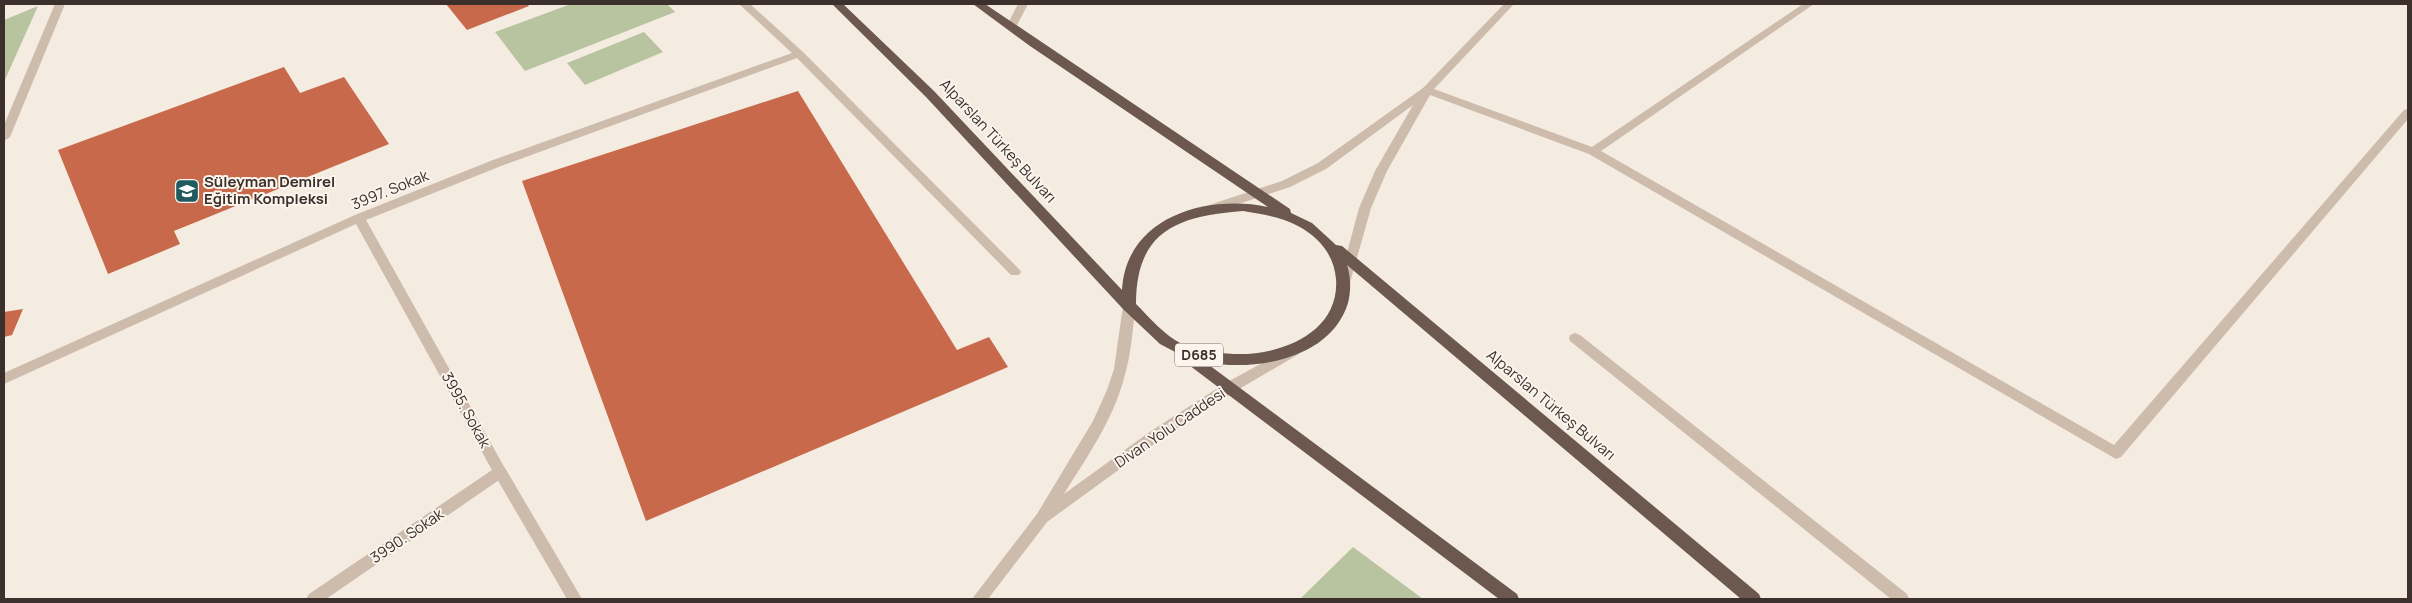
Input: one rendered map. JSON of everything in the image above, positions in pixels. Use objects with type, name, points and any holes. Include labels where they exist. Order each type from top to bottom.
[{"type":"highway","name":"Alparslan Türkeş Bulvarı","points":[[838,4],[930,94],[1129,306]]},
{"type":"highway","name":"D685","points":[[978,4],[1325,239],[1340,260],[1345,283],[1341,307],[1326,329],[1303,346],[1272,358],[1238,361],[1203,357],[1172,344]]},
{"type":"highway","name":"D685","points":[[1302,223],[1274,212],[1250,208],[1210,209],[1180,218],[1155,233],[1138,254],[1130,278],[1129,306],[1172,344],[1511,599]]},
{"type":"highway","name":"Alparslan Türkeş Bulvarı","points":[[1325,239],[1753,599]]},
{"type":"street","points":[[4,137],[60,4]]},
{"type":"street","points":[[744,4],[799,54],[1016,272]]},
{"type":"street","points":[[1011,28],[1023,4]]},
{"type":"street","points":[[1210,209],[1286,184],[1322,166],[1427,90],[1509,4]]},
{"type":"street","points":[[1593,151],[1809,4]]},
{"type":"street","name":"3997. Sokak","points":[[4,379],[359,218],[476,171],[799,54]]},
{"type":"street","points":[[1427,90],[1593,151],[2116,453],[2408,112]]},
{"type":"street","points":[[1345,283],[1364,208],[1381,170],[1427,90]]},
{"type":"street","name":"3995. Sokak","points":[[359,218],[500,472],[576,599]]},
{"type":"street","name":"Divan Yolu Caddesi","points":[[979,599],[1042,518],[1096,429],[1114,389],[1125,348],[1129,306]]},
{"type":"street","points":[[1575,338],[1902,599]]},
{"type":"street","name":"Divan Yolu Caddesi","points":[[1042,518],[1156,435],[1230,388],[1303,346]]},
{"type":"street","name":"3990. Sokak","points":[[314,599],[500,472]]},
{"type":"green space","points":[[571,4],[667,4],[675,12],[525,71],[495,32]]},
{"type":"green space","points":[[38,6],[4,82],[4,20]]},
{"type":"green space","points":[[644,32],[663,52],[585,85],[567,63]]},
{"type":"green space","points":[[1353,547],[1423,599],[1300,599]]},
{"type":"building","points":[[446,4],[527,4],[529,6],[467,30]]},
{"type":"building","points":[[284,67],[300,93],[344,77],[389,144],[174,231],[180,244],[108,274],[58,150]]},
{"type":"building","points":[[798,91],[957,350],[989,337],[1008,367],[646,521],[522,181]]},
{"type":"building","points":[[23,309],[12,335],[4,337],[4,312]]},
{"type":"place","name":"Süleyman Demirel Eğitim Kompleksi","points":[[187,191]]}]
